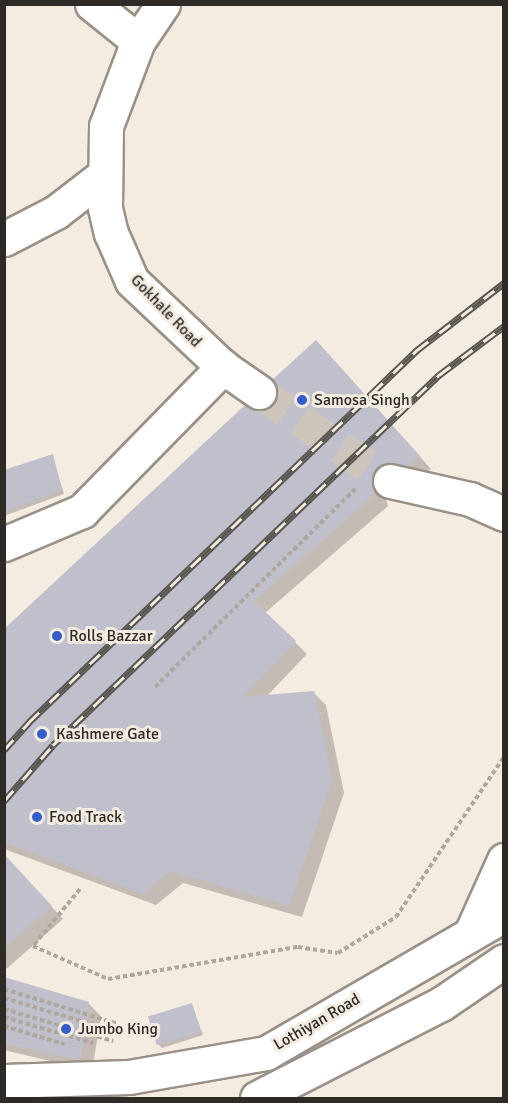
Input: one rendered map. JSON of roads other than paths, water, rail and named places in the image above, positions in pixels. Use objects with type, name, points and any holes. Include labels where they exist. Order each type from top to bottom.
[{"type":"street","points":[[92,4],[138,41]]},
{"type":"street","name":"Gokhale Road","points":[[162,4],[138,41],[106,126],[104,175],[111,233],[132,281],[223,367],[258,393]]},
{"type":"street","points":[[4,239],[56,212],[104,175]]},
{"type":"street","points":[[4,544],[82,511],[223,367]]},
{"type":"street","points":[[378,480],[470,500],[504,514]]},
{"type":"street","points":[[472,931],[504,860]]},
{"type":"street","name":"Lothiyan Road","points":[[4,1081],[129,1077],[266,1053],[472,931],[504,915]]},
{"type":"street","points":[[257,1098],[441,1004],[504,961]]},
{"type":"tunnel","points":[[259,392],[390,481]]},
{"type":"railway","points":[[4,750],[29,722],[417,350],[504,283]]},
{"type":"railway","points":[[4,801],[53,745],[439,375],[504,326]]},
{"type":"place","name":"Samosa Singh","points":[[302,400]]},
{"type":"place","name":"Rolls Bazzar","points":[[57,636]]},
{"type":"place","name":"Kashmere Gate","points":[[42,734]]},
{"type":"place","name":"Food Track","points":[[37,817]]},
{"type":"place","name":"Jumbo King","points":[[66,1029]]}]
